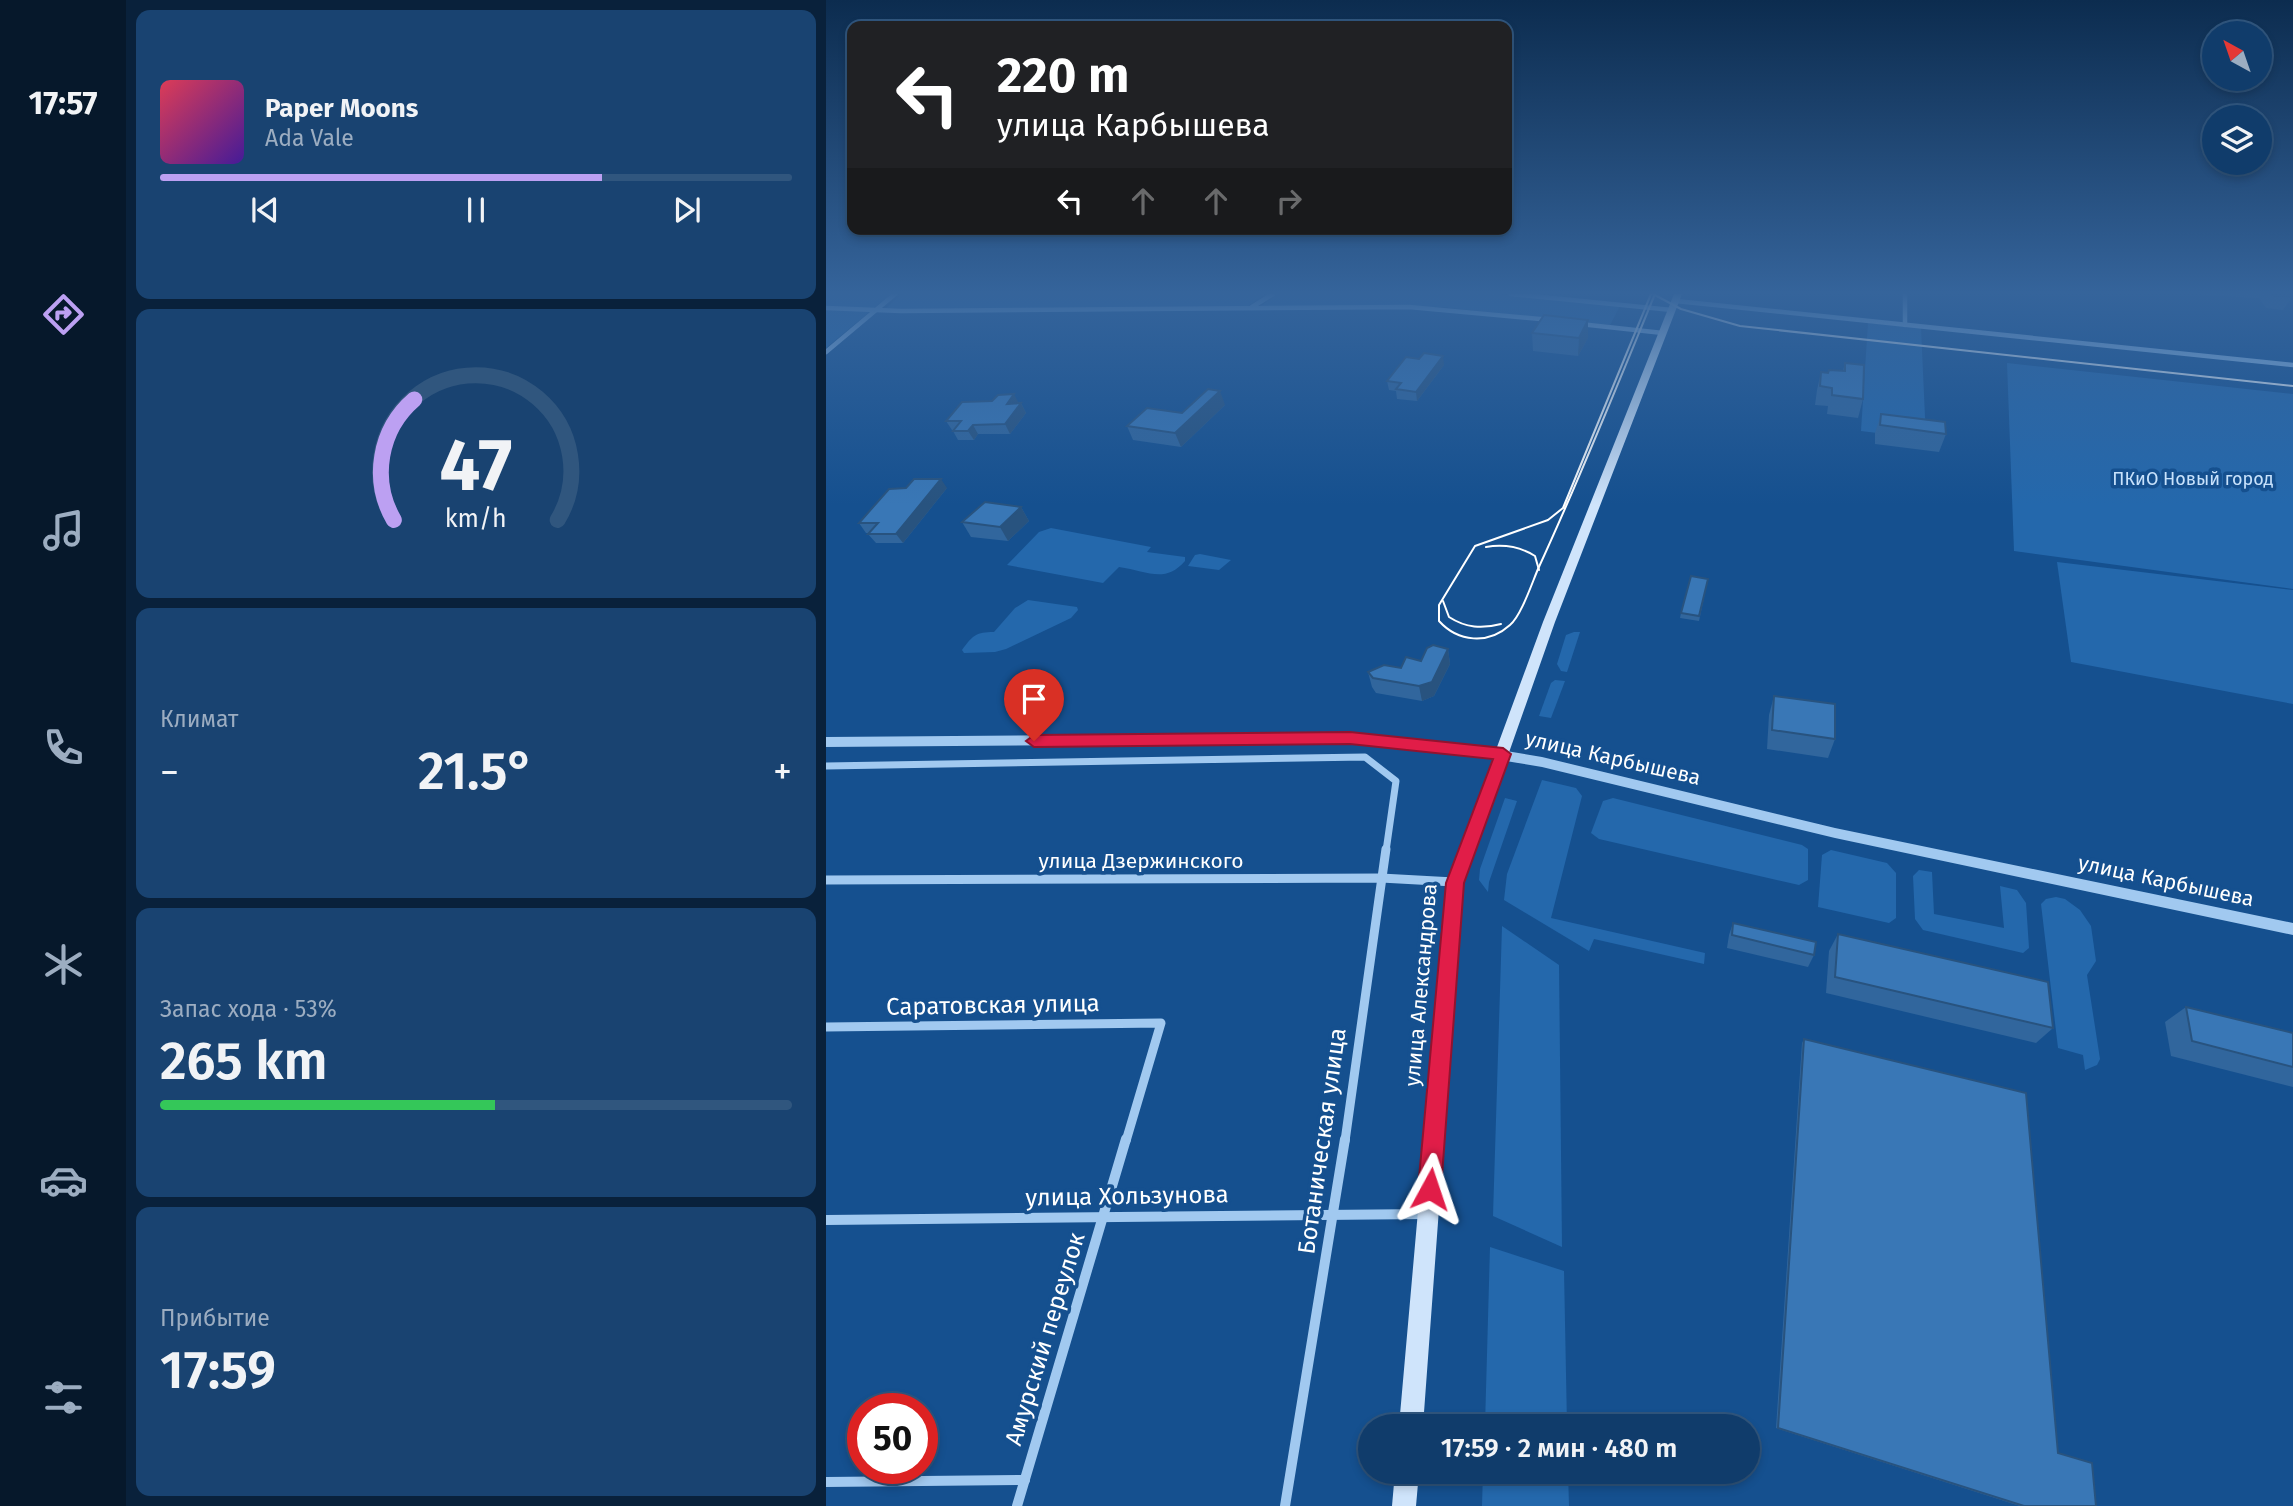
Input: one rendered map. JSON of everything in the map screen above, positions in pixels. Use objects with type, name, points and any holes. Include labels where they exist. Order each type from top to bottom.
[{"type":"main road","name":"улица Александрова","points":[[1412,1414],[1455,883],[1549,622],[1651,364]]},
{"type":"main road","points":[[1404,1506],[1406,1484]]},
{"type":"street","name":"улица Карбышева","points":[[826,742],[1350,738],[1503,754],[1817,829],[2293,929]]},
{"type":"street","name":"Ботаническая улица","points":[[827,768],[1365,757],[1396,781],[1334,1215],[1285,1506]]},
{"type":"street","name":"улица Дзержинского","points":[[826,880],[1381,878],[1455,883]]},
{"type":"street","name":"Саратовская улица","points":[[826,1027],[1161,1023]]},
{"type":"street","name":"Амурский переулок","points":[[1017,1506],[1161,1023]]},
{"type":"street","name":"улица Хользунова","points":[[826,1220],[1428,1214]]},
{"type":"street","points":[[826,1482],[1025,1480]]},
{"type":"green space","points":[[1865,364],[1923,364],[1926,439],[1861,431]]},
{"type":"green space","name":"ПКиО Новый город","points":[[2007,364],[2293,394],[2293,589],[2014,551]]},
{"type":"green space","points":[[1051,528],[1151,547],[1147,552],[1185,557],[1185,561],[1178,568],[1163,574],[1119,567],[1103,583],[1007,565],[1039,532]]},
{"type":"green space","points":[[1195,555],[1231,560],[1219,570],[1188,566]]},
{"type":"green space","points":[[2057,562],[2293,590],[2293,704],[2071,662]]},
{"type":"green space","points":[[1028,600],[1077,607],[1078,610],[1071,618],[1006,649],[964,653],[962,650],[972,638],[994,632],[1015,608]]},
{"type":"green space","points":[[1580,632],[1567,672],[1561,671],[1557,664],[1566,635]]},
{"type":"green space","points":[[1555,680],[1565,681],[1551,718],[1539,716],[1551,683]]},
{"type":"green space","points":[[1542,780],[1576,788],[1582,796],[1551,918],[1705,953],[1704,964],[1594,939],[1589,951],[1504,900],[1507,874]]},
{"type":"green space","points":[[1505,798],[1517,801],[1488,892],[1479,880],[1480,869]]},
{"type":"green space","points":[[1613,798],[1802,845],[1808,849],[1808,880],[1799,885],[1599,839],[1591,833],[1603,801]]},
{"type":"green space","points":[[1831,850],[1887,863],[1896,873],[1896,918],[1889,923],[1818,907],[1822,855]]},
{"type":"green space","points":[[1919,870],[1932,872],[1934,914],[2004,928],[2000,886],[2017,890],[2026,903],[2029,948],[2023,953],[1923,930],[1915,919],[1913,876]]},
{"type":"green space","points":[[2046,899],[2065,899],[2080,910],[2091,926],[2096,961],[2087,975],[2100,1059],[2097,1065],[2085,1070],[2083,1055],[2058,1048],[2041,904]]},
{"type":"green space","points":[[1502,926],[1559,965],[1562,1247],[1493,1216]]},
{"type":"green space","points":[[1490,1247],[1564,1271],[1567,1414],[1485,1414]]},
{"type":"green space","points":[[1483,1484],[1568,1484],[1569,1506],[1482,1506]]},
{"type":"building","points":[[1400,364],[1437,364],[1416,392],[1396,389],[1401,383],[1387,381]]},
{"type":"building","points":[[1845,364],[1864,365],[1863,399],[1832,395],[1832,388],[1820,386],[1821,372],[1845,371]]},
{"type":"building","points":[[1208,389],[1220,391],[1175,433],[1127,426],[1147,408],[1182,413]]},
{"type":"building","points":[[1014,394],[1007,404],[1021,403],[1005,424],[973,425],[968,431],[953,431],[961,421],[946,421],[962,402],[992,401],[998,395]]},
{"type":"building","points":[[1881,414],[1945,422],[1946,434],[1880,425]]},
{"type":"building","points":[[914,479],[941,479],[896,534],[868,534],[878,523],[859,523],[889,489],[906,488]]},
{"type":"building","points":[[985,502],[1021,507],[1000,527],[962,522]]},
{"type":"building","points":[[1691,576],[1708,579],[1699,616],[1681,613]]},
{"type":"building","points":[[1433,645],[1448,649],[1432,682],[1419,686],[1373,678],[1368,672],[1384,665],[1401,668],[1406,657],[1421,661],[1427,648]]},
{"type":"building","points":[[1774,696],[1835,704],[1835,739],[1772,730]]},
{"type":"building","points":[[1733,923],[1816,942],[1814,955],[1732,935]]},
{"type":"building","points":[[1838,934],[2048,982],[2053,1028],[1835,977]]},
{"type":"building","points":[[2186,1007],[2293,1033],[2293,1067],[2192,1041]]},
{"type":"building","points":[[1804,1039],[2026,1093],[2058,1453],[2092,1463],[2096,1506],[2024,1506],[1778,1428]]},
{"type":"tram line","points":[[1538,568],[1514,621],[1492,636],[1464,637],[1439,621],[1439,605],[1475,546],[1548,520],[1563,508],[1622,364]]},
{"type":"tram line","points":[[1538,568],[1626,364]]},
{"type":"tram line","points":[[2093,364],[2293,386]]},
{"type":"tram line","points":[[1486,547],[1505,546],[1523,550],[1535,556],[1538,568]]},
{"type":"tram line","points":[[1443,601],[1449,617],[1462,623],[1481,627],[1501,624]]},
{"type":"route","points":[[1034,741],[1350,738],[1503,754],[1455,883],[1430,1189]]}]
